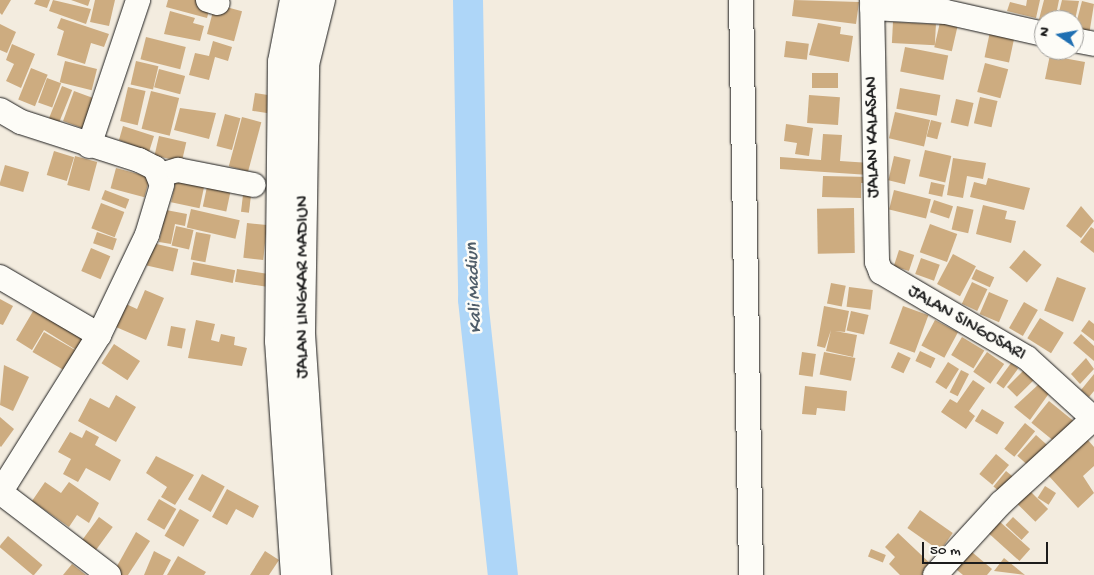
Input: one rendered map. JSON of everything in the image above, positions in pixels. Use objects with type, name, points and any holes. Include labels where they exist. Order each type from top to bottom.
[{"type":"main road","name":"JALAN LINGKAR MADIUN","points":[[294,0],[282,62],[279,341],[295,575]]},
{"type":"main road","name":"JALAN LINGKAR MADIUN","points":[[317,575],[301,331],[305,64],[321,0]]},
{"type":"street","points":[[89,146],[138,0]]},
{"type":"street","points":[[741,0],[751,575]]},
{"type":"street","points":[[872,4],[946,12],[1034,32]]},
{"type":"street","name":"JALAN KALASAN","points":[[872,4],[877,262],[881,272]]},
{"type":"street","points":[[0,110],[89,146],[139,160],[160,175]]},
{"type":"street","points":[[160,175],[178,170],[254,185]]},
{"type":"street","points":[[109,575],[0,493],[99,335],[147,235],[161,196],[160,175]]},
{"type":"street","name":"JALAN SINGOSARI","points":[[881,272],[1028,358],[1094,418]]},
{"type":"street","points":[[0,277],[99,335]]},
{"type":"street","points":[[935,575],[1001,503],[1094,418]]},
{"type":"building","points":[[0,0],[11,0],[2,15],[0,13]]},
{"type":"building","points":[[36,0],[50,0],[47,8],[34,4]]},
{"type":"building","points":[[53,0],[91,9],[86,24],[49,11]]},
{"type":"building","points":[[71,0],[90,0],[88,6]]},
{"type":"building","points":[[95,0],[115,0],[109,26],[90,22]]},
{"type":"building","points":[[168,0],[199,0],[211,3],[207,18],[166,7]]},
{"type":"building","points":[[794,0],[859,2],[856,24],[792,16]]},
{"type":"building","points":[[1027,0],[1040,0],[1038,10],[1034,10],[1034,18],[1007,11],[1010,2],[1026,6]]},
{"type":"building","points":[[1044,0],[1059,0],[1057,10],[1041,10]]},
{"type":"building","points":[[1062,0],[1079,1],[1077,10],[1060,10]]},
{"type":"building","points":[[1082,1],[1094,4],[1089,35],[1084,34],[1084,10],[1080,10]]},
{"type":"building","points":[[215,4],[242,11],[234,41],[207,34]]},
{"type":"building","points":[[170,11],[195,18],[193,23],[204,26],[200,41],[164,34]]},
{"type":"building","points":[[61,18],[109,34],[104,47],[91,43],[85,64],[57,55],[64,31],[57,28]]},
{"type":"building","points":[[941,18],[959,22],[952,51],[934,47]]},
{"type":"building","points":[[893,22],[936,24],[935,45],[892,43]]},
{"type":"building","points":[[818,23],[841,27],[840,34],[853,36],[849,62],[809,55]]},
{"type":"building","points":[[0,24],[16,32],[7,53],[0,50]]},
{"type":"building","points":[[991,27],[1015,32],[1009,63],[985,57]]},
{"type":"building","points":[[146,37],[186,47],[180,69],[140,59]]},
{"type":"building","points":[[213,41],[232,47],[228,61],[215,57],[209,80],[189,75],[195,53],[209,56]]},
{"type":"building","points":[[786,41],[809,44],[807,60],[784,57]]},
{"type":"building","points":[[12,44],[35,54],[21,88],[6,81],[14,64],[6,60]]},
{"type":"building","points":[[905,47],[948,55],[943,80],[900,72]]},
{"type":"building","points":[[1049,60],[1085,62],[1081,85],[1045,79]]},
{"type":"building","points":[[65,61],[97,69],[92,90],[60,82]]},
{"type":"building","points":[[136,61],[158,66],[153,90],[131,84]]},
{"type":"building","points":[[985,63],[1008,69],[1000,98],[977,92]]},
{"type":"building","points":[[31,68],[48,75],[35,106],[18,100]]},
{"type":"building","points":[[159,69],[185,76],[180,94],[154,87]]},
{"type":"building","points":[[812,73],[838,73],[838,88],[812,88]]},
{"type":"building","points":[[47,78],[61,83],[52,108],[38,102]]},
{"type":"building","points":[[62,86],[72,90],[59,123],[49,118]]},
{"type":"building","points":[[128,87],[146,91],[138,125],[120,121]]},
{"type":"building","points":[[900,88],[940,95],[937,116],[896,109]]},
{"type":"building","points":[[74,91],[101,101],[90,131],[63,121]]},
{"type":"building","points":[[151,91],[179,98],[170,136],[142,129]]},
{"type":"building","points":[[255,93],[273,96],[270,114],[252,111]]},
{"type":"building","points":[[809,95],[840,97],[838,125],[807,123]]},
{"type":"building","points":[[980,97],[998,101],[991,127],[974,123]]},
{"type":"building","points":[[956,99],[974,103],[968,126],[951,122]]},
{"type":"building","points":[[180,108],[216,113],[209,139],[174,130]]},
{"type":"building","points":[[895,112],[930,120],[924,146],[889,138]]},
{"type":"building","points":[[225,114],[240,118],[232,150],[216,146]]},
{"type":"building","points":[[242,117],[261,122],[248,171],[229,166]]},
{"type":"building","points":[[931,120],[942,123],[937,139],[927,136]]},
{"type":"building","points":[[786,124],[813,128],[809,156],[795,154],[797,143],[784,141]]},
{"type":"building","points":[[123,126],[154,136],[149,152],[119,140]]},
{"type":"building","points":[[823,134],[842,135],[840,161],[870,163],[869,175],[780,169],[780,157],[821,160]]},
{"type":"building","points":[[159,136],[186,142],[182,162],[155,155]]},
{"type":"building","points":[[925,150],[951,156],[945,182],[919,176]]},
{"type":"building","points":[[54,151],[74,157],[67,181],[47,175]]},
{"type":"building","points":[[75,156],[97,162],[89,191],[67,185]]},
{"type":"building","points":[[894,156],[911,160],[905,184],[888,180]]},
{"type":"building","points":[[953,158],[986,163],[983,179],[967,176],[963,198],[947,195]]},
{"type":"building","points":[[5,165],[29,172],[23,192],[0,185]]},
{"type":"building","points":[[116,168],[150,177],[144,197],[111,188]]},
{"type":"building","points":[[178,170],[206,176],[200,208],[171,202]]},
{"type":"building","points":[[823,176],[870,177],[870,183],[861,183],[861,198],[822,197]]},
{"type":"building","points":[[988,178],[1030,188],[1024,210],[970,197],[974,182],[986,185]]},
{"type":"building","points":[[208,182],[231,187],[226,211],[203,206]]},
{"type":"building","points":[[931,182],[945,185],[942,197],[929,194]]},
{"type":"building","points":[[244,187],[252,188],[249,213],[241,212]]},
{"type":"building","points":[[105,190],[129,199],[126,209],[101,199]]},
{"type":"building","points":[[894,190],[931,199],[926,219],[889,209]]},
{"type":"building","points":[[934,200],[953,206],[949,219],[930,212]]},
{"type":"building","points":[[101,203],[124,212],[115,237],[91,228]]},
{"type":"building","points":[[983,205],[1007,211],[1005,219],[1016,221],[1011,243],[976,234]]},
{"type":"building","points":[[957,206],[974,210],[968,233],[952,229]]},
{"type":"building","points":[[1081,206],[1094,221],[1081,238],[1066,226]]},
{"type":"building","points":[[854,208],[855,253],[818,254],[817,209]]},
{"type":"building","points":[[191,209],[240,220],[235,239],[187,228]]},
{"type":"building","points":[[166,210],[187,214],[185,226],[175,224],[171,244],[159,242]]},
{"type":"building","points":[[247,223],[267,225],[263,260],[243,258]]},
{"type":"building","points":[[930,224],[957,234],[947,262],[920,252]]},
{"type":"building","points":[[176,226],[194,230],[189,250],[172,245]]},
{"type":"building","points":[[1091,227],[1094,229],[1094,253],[1080,242]]},
{"type":"building","points":[[97,232],[117,239],[113,250],[93,243]]},
{"type":"building","points":[[196,232],[211,235],[205,262],[191,259]]},
{"type":"building","points":[[152,243],[178,249],[173,271],[147,265]]},
{"type":"building","points":[[91,248],[110,256],[101,279],[81,271]]},
{"type":"building","points":[[899,250],[914,255],[909,271],[894,266]]},
{"type":"building","points":[[1024,250],[1042,265],[1027,282],[1009,268]]},
{"type":"building","points":[[953,254],[976,266],[960,296],[937,284]]},
{"type":"building","points":[[921,258],[940,265],[934,281],[915,274]]},
{"type":"building","points":[[193,262],[235,270],[233,283],[191,275]]},
{"type":"building","points":[[237,269],[269,274],[267,287],[235,282]]},
{"type":"building","points":[[976,269],[994,277],[990,287],[972,279]]},
{"type":"building","points":[[1057,277],[1086,288],[1073,322],[1044,311]]},
{"type":"building","points":[[972,282],[987,289],[977,311],[962,304]]},
{"type":"building","points":[[831,283],[846,286],[842,306],[827,304]]},
{"type":"building","points":[[849,287],[873,290],[870,310],[847,307]]},
{"type":"building","points":[[145,290],[164,298],[146,340],[116,327],[126,304],[137,309]]},
{"type":"building","points":[[989,292],[1008,300],[999,322],[980,314]]},
{"type":"building","points":[[0,299],[13,306],[3,325],[0,324]]},
{"type":"building","points":[[39,301],[92,334],[81,353],[44,330],[32,350],[16,340]]},
{"type":"building","points":[[1024,302],[1038,310],[1023,336],[1009,328]]},
{"type":"building","points":[[824,306],[849,311],[845,332],[835,331],[857,335],[853,357],[826,351],[831,330],[825,348],[817,346]]},
{"type":"building","points":[[903,306],[928,315],[915,353],[889,344]]},
{"type":"building","points":[[851,311],[869,315],[864,335],[847,330]]},
{"type":"building","points":[[1040,318],[1064,333],[1051,353],[1027,338]]},
{"type":"building","points":[[196,320],[215,324],[211,340],[219,342],[221,334],[235,337],[234,345],[247,348],[242,366],[188,358]]},
{"type":"building","points":[[935,320],[958,332],[944,358],[921,346]]},
{"type":"building","points":[[1089,320],[1094,324],[1094,341],[1081,331]]},
{"type":"building","points":[[171,326],[186,329],[182,348],[167,346]]},
{"type":"building","points":[[44,332],[80,353],[69,373],[32,352]]},
{"type":"building","points":[[1081,334],[1094,346],[1094,361],[1073,343]]},
{"type":"building","points":[[962,337],[984,350],[973,368],[951,355]]},
{"type":"building","points":[[114,344],[140,361],[127,380],[101,363]]},
{"type":"building","points":[[920,351],[935,358],[931,368],[915,361]]},
{"type":"building","points":[[802,352],[816,354],[813,377],[799,375]]},
{"type":"building","points":[[824,352],[855,358],[851,381],[820,375]]},
{"type":"building","points":[[898,352],[911,358],[904,373],[891,367]]},
{"type":"building","points":[[987,352],[1004,364],[990,384],[973,372]]},
{"type":"building","points":[[1086,358],[1094,369],[1080,384],[1071,374]]},
{"type":"building","points":[[948,362],[959,369],[946,389],[935,382]]},
{"type":"building","points":[[1011,363],[1018,368],[1004,389],[996,383]]},
{"type":"building","points":[[4,365],[29,377],[13,411],[0,405]]},
{"type":"building","points":[[961,370],[969,374],[958,396],[950,392]]},
{"type":"building","points":[[1024,370],[1034,380],[1017,397],[1007,387]]},
{"type":"building","points":[[1094,374],[1094,391],[1089,397],[1081,390]]},
{"type":"building","points":[[973,380],[985,388],[969,411],[975,416],[966,429],[941,412],[950,399],[957,403]]},
{"type":"building","points":[[1039,384],[1050,392],[1030,420],[1014,407]]},
{"type":"building","points":[[805,386],[847,391],[845,411],[817,408],[816,415],[802,414]]},
{"type":"building","points":[[116,395],[136,407],[116,442],[78,421],[90,398],[109,408]]},
{"type":"building","points":[[1049,401],[1074,421],[1056,443],[1031,423]]},
{"type":"building","points":[[982,409],[1004,422],[997,434],[975,421]]},
{"type":"building","points":[[0,417],[14,429],[1,447],[0,446]]},
{"type":"building","points":[[1025,423],[1035,431],[1014,457],[1004,449]]},
{"type":"building","points":[[86,430],[99,437],[95,445],[121,460],[110,481],[86,468],[78,482],[63,474],[71,459],[58,452],[70,432],[82,438]]},
{"type":"building","points":[[1036,435],[1047,445],[1028,466],[1017,456]]},
{"type":"building","points":[[1087,439],[1094,447],[1094,466],[1083,476],[1094,493],[1078,508],[1048,475]]},
{"type":"building","points":[[996,454],[1009,465],[992,485],[979,474]]},
{"type":"building","points":[[156,456],[194,475],[175,505],[161,497],[167,487],[146,473]]},
{"type":"building","points":[[1006,471],[1016,479],[1004,495],[993,487]]},
{"type":"building","points":[[202,474],[225,487],[211,512],[188,499]]},
{"type":"building","points":[[45,482],[61,493],[69,482],[99,503],[89,523],[77,515],[69,527],[32,501]]},
{"type":"building","points":[[1045,486],[1056,493],[1049,505],[1038,498]]},
{"type":"building","points":[[227,489],[259,506],[253,518],[236,509],[227,525],[212,517]]},
{"type":"building","points":[[1029,490],[1048,509],[1035,522],[1016,503]]},
{"type":"building","points":[[159,499],[176,509],[164,530],[147,520]]},
{"type":"building","points":[[180,509],[199,520],[184,547],[165,536]]},
{"type":"building","points":[[920,510],[953,533],[940,551],[907,528]]},
{"type":"building","points":[[99,517],[113,527],[95,552],[81,542]]},
{"type":"building","points":[[1013,517],[1029,532],[1022,540],[1005,525]]},
{"type":"building","points":[[999,521],[1030,549],[1020,561],[988,533]]},
{"type":"building","points":[[136,532],[150,541],[128,575],[112,575]]},
{"type":"building","points":[[898,533],[934,567],[926,575],[900,575],[889,564],[895,557],[885,547]]},
{"type":"building","points":[[8,536],[42,565],[33,575],[0,548],[0,546]]},
{"type":"building","points":[[966,547],[992,569],[987,575],[963,575],[951,565]]},
{"type":"building","points":[[871,549],[886,555],[883,562],[868,556]]},
{"type":"building","points":[[154,551],[171,560],[163,575],[144,575]]},
{"type":"building","points":[[265,551],[279,560],[269,575],[250,575]]},
{"type":"building","points":[[178,556],[206,572],[204,575],[167,575]]},
{"type":"building","points":[[1004,558],[1025,575],[994,571]]},
{"type":"building","points":[[72,564],[86,575],[63,575]]},
{"type":"waterway","name":"Kali Madiun","points":[[468,0],[473,300],[503,575]]}]
